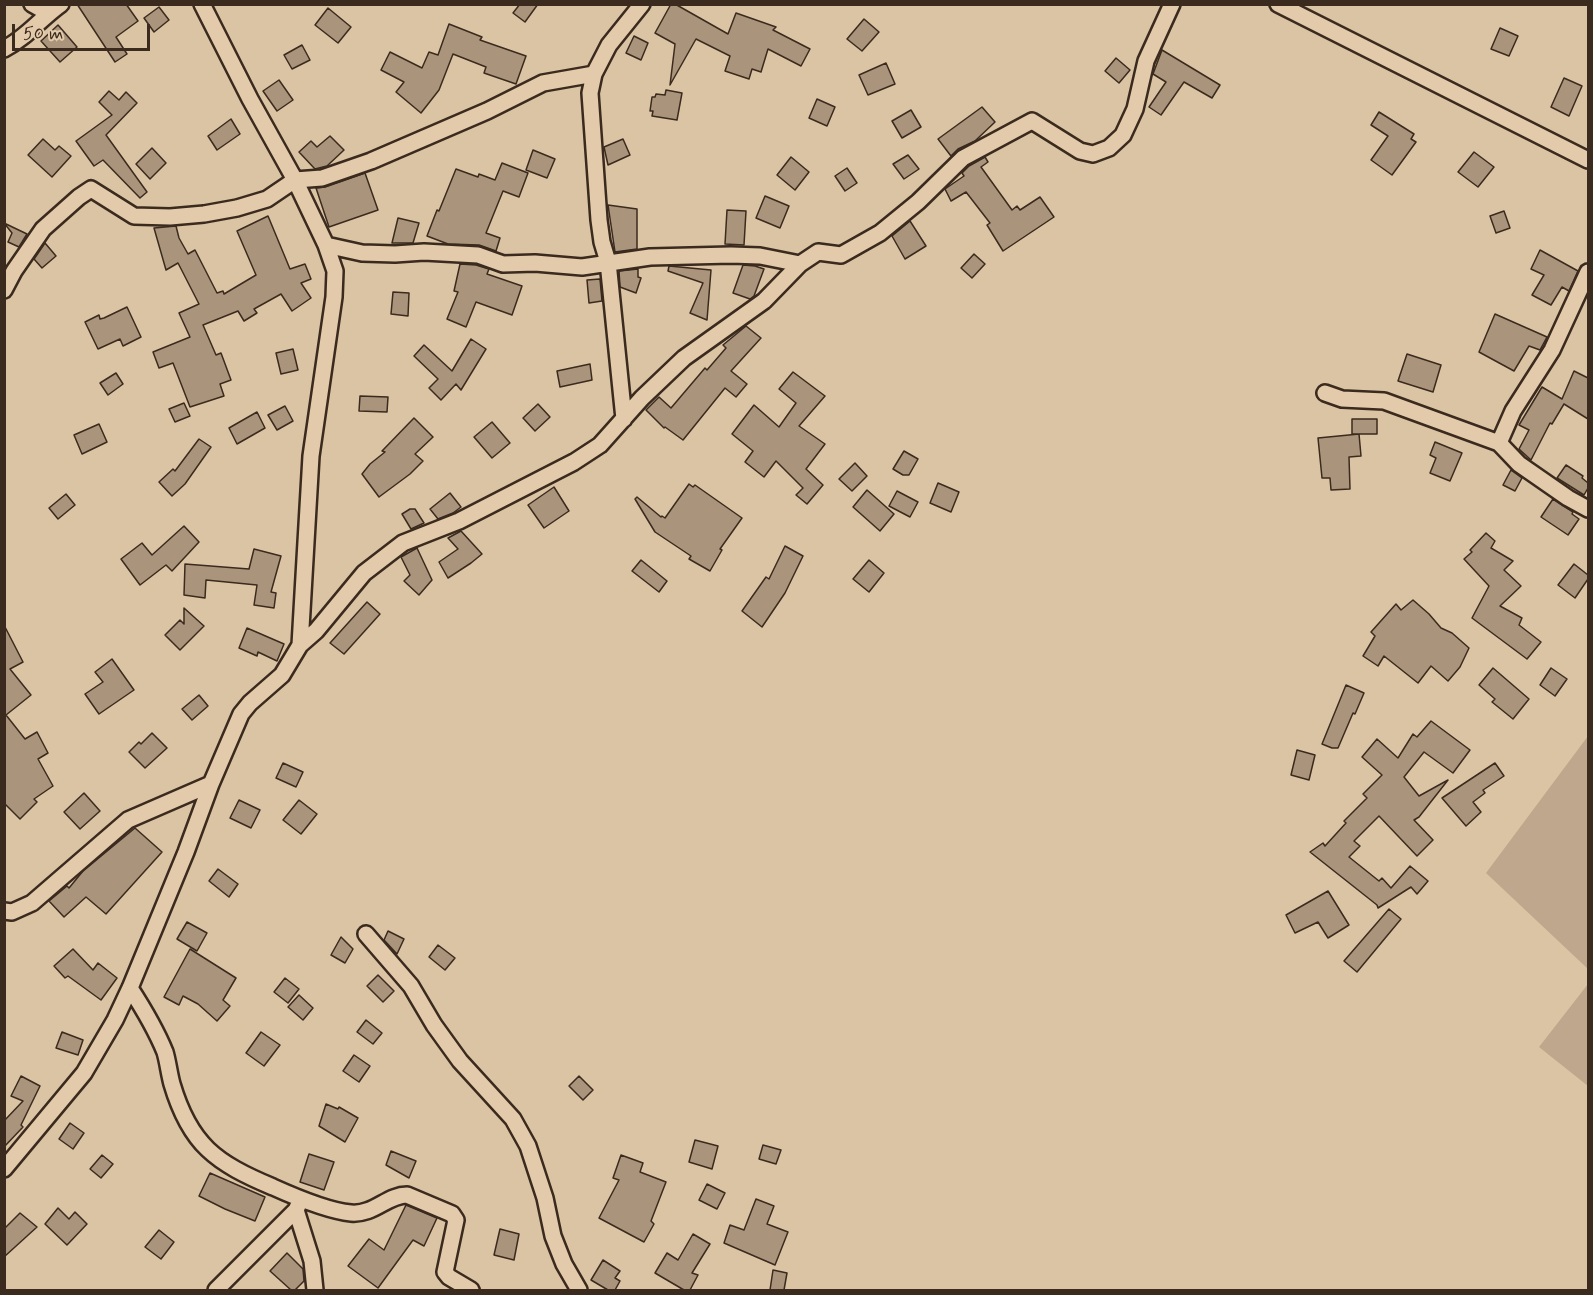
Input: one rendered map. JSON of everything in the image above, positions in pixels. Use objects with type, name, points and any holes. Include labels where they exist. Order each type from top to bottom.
[{"type":"street","points":[[32,4],[54,9]]},
{"type":"street","points":[[202,4],[250,99],[295,180],[326,245],[335,271],[334,297],[311,456],[300,645]]},
{"type":"street","points":[[624,419],[608,262],[599,220],[590,93],[594,74],[609,45],[642,4]]},
{"type":"street","points":[[4,1169],[84,1073],[115,1020],[241,714],[282,675],[300,645],[316,631],[364,573],[403,543],[459,521],[574,462],[600,445],[642,398],[684,358],[764,301],[800,264],[818,252],[841,255],[880,233],[918,202],[963,158],[1032,121],[1080,151],[1093,154],[1109,148],[1123,135],[1135,109],[1146,62],[1172,4]]},
{"type":"street","points":[[1278,4],[1588,160]]},
{"type":"street","points":[[4,49],[15,44],[54,9]]},
{"type":"street","points":[[4,290],[14,271],[43,229],[91,189],[134,216],[170,217],[237,208],[267,199],[295,180],[322,178],[371,160],[487,111],[543,83],[594,74]]},
{"type":"street","points":[[326,245],[362,253],[424,252],[478,255],[503,264],[535,263],[582,267],[650,257],[731,255],[760,256],[800,264]]},
{"type":"street","points":[[1499,443],[1513,411],[1552,350],[1588,272]]},
{"type":"street","points":[[1325,393],[1342,399],[1384,401],[1499,443],[1519,464],[1588,509]]},
{"type":"street","points":[[4,911],[12,912],[32,903],[128,820],[211,784]]},
{"type":"street","points":[[366,934],[411,986],[434,1025],[460,1061],[513,1119],[528,1146],[545,1198],[553,1236],[564,1264],[579,1290]]},
{"type":"street","points":[[130,988],[165,1053],[172,1084],[184,1118],[200,1143],[223,1164],[298,1204],[350,1213],[366,1212],[399,1195],[406,1195],[452,1214],[456,1220],[445,1272],[449,1277],[471,1290]]},
{"type":"street","points":[[216,1290],[298,1204]]},
{"type":"street","points":[[298,1204],[312,1261],[315,1290]]},
{"type":"shaded area","points":[[1588,736],[1588,969],[1486,873]]},
{"type":"shaded area","points":[[1588,984],[1588,1086],[1539,1047]]},
{"type":"building","points":[[77,4],[126,4],[138,21],[116,37],[127,54],[115,62]]},
{"type":"building","points":[[520,4],[538,4],[525,22],[513,13]]},
{"type":"building","points":[[671,4],[675,4],[728,34],[736,13],[776,27],[773,30],[810,49],[801,66],[768,49],[761,72],[752,69],[749,79],[725,71],[730,56],[696,39],[670,85],[675,44],[655,33]]},
{"type":"building","points":[[159,7],[169,20],[154,32],[144,18]]},
{"type":"building","points":[[328,8],[351,27],[338,43],[315,25]]},
{"type":"building","points":[[864,19],[879,32],[862,51],[847,39]]},
{"type":"building","points":[[449,24],[482,37],[480,40],[526,56],[516,84],[484,73],[486,67],[453,54],[439,90],[421,113],[396,92],[404,82],[381,70],[390,52],[422,68],[429,52],[438,55]]},
{"type":"building","points":[[58,25],[77,47],[60,62],[41,41]]},
{"type":"building","points":[[1500,28],[1518,36],[1509,56],[1491,49]]},
{"type":"building","points":[[634,36],[648,43],[641,60],[626,53]]},
{"type":"building","points":[[302,45],[310,60],[292,69],[284,55]]},
{"type":"building","points":[[1162,50],[1220,85],[1212,98],[1184,82],[1161,115],[1149,107],[1166,82],[1153,74]]},
{"type":"building","points":[[1116,58],[1130,70],[1119,83],[1105,71]]},
{"type":"building","points":[[886,63],[895,84],[868,95],[859,75]]},
{"type":"building","points":[[1564,78],[1582,86],[1569,116],[1551,107]]},
{"type":"building","points":[[279,80],[293,100],[277,111],[263,91]]},
{"type":"building","points":[[666,90],[682,93],[677,120],[652,116],[653,111],[650,111],[652,97],[656,94],[665,95]]},
{"type":"building","points":[[109,91],[119,100],[126,92],[137,103],[106,135],[147,192],[140,198],[103,160],[94,166],[76,141],[112,115],[99,102]]},
{"type":"building","points":[[817,99],[835,107],[827,126],[809,118]]},
{"type":"building","points":[[982,107],[995,122],[975,141],[958,149],[951,156],[938,139]]},
{"type":"building","points":[[911,110],[921,127],[902,138],[892,121]]},
{"type":"building","points":[[1379,112],[1414,134],[1411,139],[1416,142],[1392,175],[1371,160],[1388,136],[1371,125]]},
{"type":"building","points":[[231,119],[240,134],[217,150],[208,136]]},
{"type":"building","points":[[330,136],[344,150],[327,166],[315,169],[299,152],[311,141],[317,147]]},
{"type":"building","points":[[43,139],[55,150],[59,146],[71,156],[52,177],[28,155]]},
{"type":"building","points":[[623,139],[630,155],[608,165],[604,147]]},
{"type":"building","points":[[152,148],[166,163],[150,179],[136,164]]},
{"type":"building","points":[[533,150],[555,159],[547,178],[526,170]]},
{"type":"building","points":[[1474,152],[1494,167],[1478,187],[1458,172]]},
{"type":"building","points":[[908,155],[919,169],[904,179],[893,164]]},
{"type":"building","points":[[791,157],[809,172],[795,190],[777,175]]},
{"type":"building","points":[[985,157],[988,162],[981,167],[1012,210],[1017,206],[1020,210],[1040,197],[1054,217],[1003,251],[987,225],[990,223],[966,192],[951,201],[945,189],[964,176],[962,173],[969,166]]},
{"type":"building","points":[[502,163],[528,173],[519,197],[503,191],[486,233],[500,238],[496,251],[479,245],[448,244],[427,236],[456,169],[495,180]]},
{"type":"building","points":[[847,168],[857,183],[845,191],[835,176]]},
{"type":"building","points":[[365,173],[378,210],[329,227],[316,188]]},
{"type":"building","points":[[765,196],[789,206],[780,228],[756,218]]},
{"type":"building","points":[[608,205],[637,209],[637,249],[615,252]]},
{"type":"building","points":[[727,210],[746,211],[744,245],[725,244]]},
{"type":"building","points":[[1504,211],[1510,228],[1496,233],[1490,216]]},
{"type":"building","points":[[268,216],[290,269],[305,264],[311,279],[301,283],[311,298],[292,311],[281,294],[254,309],[257,313],[244,321],[238,311],[203,325],[216,355],[221,353],[231,380],[220,384],[224,396],[190,407],[173,363],[159,368],[153,352],[190,337],[179,313],[199,304],[178,263],[166,270],[154,228],[176,226],[179,238],[188,254],[195,250],[217,293],[223,291],[224,294],[256,275],[237,231]]},
{"type":"building","points":[[398,218],[419,223],[413,243],[392,243]]},
{"type":"building","points":[[910,221],[926,246],[905,259],[892,236]]},
{"type":"building","points":[[4,223],[27,234],[19,247],[8,242],[12,233]]},
{"type":"building","points":[[45,243],[56,256],[42,268],[34,259]]},
{"type":"building","points":[[1540,250],[1578,271],[1569,291],[1562,287],[1551,305],[1532,295],[1544,275],[1531,269]]},
{"type":"building","points":[[974,254],[985,264],[972,278],[961,268]]},
{"type":"building","points":[[460,264],[489,269],[487,274],[522,286],[512,315],[476,302],[466,327],[447,319],[458,292],[454,291]]},
{"type":"building","points":[[743,265],[764,269],[754,296],[750,299],[733,293]]},
{"type":"building","points":[[669,266],[711,270],[707,320],[690,313],[703,283],[668,271]]},
{"type":"building","points":[[638,269],[638,277],[641,278],[636,293],[620,287],[619,271]]},
{"type":"building","points":[[600,279],[602,301],[589,303],[587,280]]},
{"type":"building","points":[[393,292],[409,293],[408,316],[391,314]]},
{"type":"building","points":[[127,307],[141,337],[123,346],[120,339],[98,349],[85,322],[99,315],[100,319],[104,318]]},
{"type":"building","points":[[1495,314],[1547,337],[1540,350],[1529,346],[1514,371],[1479,352]]},
{"type":"building","points":[[746,326],[761,338],[731,371],[747,384],[736,397],[725,388],[683,440],[664,428],[646,410],[659,397],[671,408],[705,368],[707,370],[726,348],[723,345]]},
{"type":"building","points":[[471,339],[486,349],[461,390],[456,384],[441,400],[429,388],[438,379],[414,356],[424,345],[452,371]]},
{"type":"building","points":[[293,349],[298,370],[281,374],[276,353]]},
{"type":"building","points":[[1407,354],[1441,365],[1433,392],[1398,381]]},
{"type":"building","points":[[590,364],[592,380],[560,387],[557,371]]},
{"type":"building","points":[[1574,371],[1588,378],[1588,419],[1564,404],[1552,424],[1550,423],[1531,460],[1519,449],[1529,430],[1519,425],[1542,387],[1562,399]]},
{"type":"building","points":[[793,372],[825,396],[799,426],[825,444],[806,469],[823,485],[807,504],[796,495],[803,488],[776,461],[764,477],[745,462],[753,451],[732,434],[754,405],[779,427],[796,403],[779,389]]},
{"type":"building","points":[[116,373],[123,384],[108,395],[100,383]]},
{"type":"building","points":[[360,396],[388,397],[387,412],[359,411]]},
{"type":"building","points":[[184,403],[190,416],[175,422],[169,409]]},
{"type":"building","points":[[538,404],[550,417],[535,431],[523,418]]},
{"type":"building","points":[[285,406],[293,421],[277,430],[268,415]]},
{"type":"building","points":[[257,412],[265,428],[237,444],[229,428]]},
{"type":"building","points":[[414,418],[433,437],[415,454],[423,461],[410,474],[379,497],[362,474],[385,452],[382,451]]},
{"type":"building","points":[[1352,419],[1377,419],[1377,434],[1352,434]]},
{"type":"building","points":[[492,422],[510,443],[492,458],[474,437]]},
{"type":"building","points":[[99,424],[107,442],[82,454],[74,435]]},
{"type":"building","points":[[1359,434],[1361,456],[1349,457],[1350,489],[1331,490],[1330,478],[1322,478],[1318,438]]},
{"type":"building","points":[[199,439],[211,447],[185,484],[172,496],[159,482],[173,469],[175,471]]},
{"type":"building","points":[[1435,442],[1462,453],[1450,481],[1430,473],[1436,458],[1430,455]]},
{"type":"building","points":[[904,451],[918,459],[909,475],[903,475],[893,469]]},
{"type":"building","points":[[855,463],[867,476],[852,491],[839,479]]},
{"type":"building","points":[[1566,465],[1583,476],[1582,478],[1588,483],[1584,495],[1557,478]]},
{"type":"building","points":[[1511,470],[1522,478],[1515,491],[1503,485]]},
{"type":"building","points":[[938,483],[959,492],[951,512],[930,503]]},
{"type":"building","points":[[689,484],[693,487],[695,485],[742,518],[720,549],[722,550],[710,571],[689,559],[691,556],[655,532],[635,499],[637,497],[665,518]]},
{"type":"building","points":[[554,487],[569,511],[544,528],[528,505]]},
{"type":"building","points":[[867,490],[894,514],[880,531],[853,507]]},
{"type":"building","points":[[897,491],[918,502],[910,517],[889,506]]},
{"type":"building","points":[[450,493],[461,507],[438,519],[430,509]]},
{"type":"building","points":[[66,494],[75,505],[58,519],[49,508]]},
{"type":"building","points":[[1553,499],[1573,512],[1572,514],[1579,519],[1568,535],[1541,517]]},
{"type":"building","points":[[415,509],[424,523],[411,529],[402,514]]},
{"type":"building","points":[[184,526],[199,542],[172,571],[166,565],[140,585],[121,559],[142,543],[152,555]]},
{"type":"building","points":[[461,531],[482,554],[448,578],[439,562],[458,549],[448,538]]},
{"type":"building","points":[[1486,533],[1495,541],[1491,548],[1513,561],[1504,570],[1521,586],[1500,606],[1522,618],[1519,625],[1541,642],[1527,659],[1472,618],[1489,586],[1464,559]]},
{"type":"building","points":[[785,546],[803,556],[785,593],[762,627],[742,611],[766,577],[769,579]]},
{"type":"building","points":[[417,548],[432,580],[419,595],[404,581],[410,575],[401,557]]},
{"type":"building","points":[[254,549],[281,556],[271,592],[276,593],[274,608],[254,605],[257,585],[206,580],[205,598],[184,595],[185,564],[249,569]]},
{"type":"building","points":[[641,560],[667,581],[659,592],[632,571]]},
{"type":"building","points":[[869,560],[884,573],[869,592],[853,579]]},
{"type":"building","points":[[1574,564],[1588,575],[1588,579],[1575,598],[1558,585]]},
{"type":"building","points":[[1413,600],[1441,628],[1452,633],[1469,648],[1460,667],[1448,681],[1431,666],[1418,683],[1384,656],[1378,666],[1363,656],[1375,636],[1371,632],[1396,604],[1401,610]]},
{"type":"building","points":[[367,602],[380,614],[344,654],[330,643]]},
{"type":"building","points":[[184,608],[204,626],[180,650],[165,635],[180,620],[184,624]]},
{"type":"building","points":[[4,625],[23,662],[10,669],[31,695],[6,715],[25,739],[37,732],[48,753],[38,759],[53,786],[34,799],[37,802],[20,819],[4,803]]},
{"type":"building","points":[[247,628],[284,644],[277,661],[258,652],[257,656],[239,648]]},
{"type":"building","points":[[112,659],[134,690],[99,714],[85,694],[103,682],[95,672]]},
{"type":"building","points":[[1493,668],[1529,699],[1513,719],[1492,702],[1495,699],[1479,685]]},
{"type":"building","points":[[1551,668],[1567,679],[1555,696],[1540,685]]},
{"type":"building","points":[[1346,685],[1364,693],[1338,748],[1332,748],[1322,744]]},
{"type":"building","points":[[199,695],[208,706],[192,720],[182,709]]},
{"type":"building","points":[[1431,721],[1470,750],[1453,773],[1424,752],[1404,777],[1419,796],[1448,780],[1419,817],[1414,820],[1433,840],[1417,856],[1379,816],[1354,841],[1360,846],[1349,857],[1379,881],[1382,878],[1391,888],[1410,866],[1428,881],[1417,894],[1411,887],[1378,908],[1310,852],[1323,843],[1325,846],[1346,823],[1344,821],[1367,798],[1363,794],[1382,775],[1362,757],[1377,739],[1398,758],[1413,734],[1417,737]]},
{"type":"building","points":[[152,733],[167,748],[145,768],[129,752]]},
{"type":"building","points":[[1297,750],[1315,755],[1309,780],[1291,775]]},
{"type":"building","points":[[283,763],[303,772],[296,787],[276,778]]},
{"type":"building","points":[[1495,763],[1504,776],[1483,790],[1485,793],[1473,802],[1481,812],[1466,826],[1442,798]]},
{"type":"building","points":[[84,793],[100,811],[80,829],[64,812]]},
{"type":"building","points":[[239,800],[260,810],[251,828],[230,818]]},
{"type":"building","points":[[299,800],[317,814],[301,834],[283,820]]},
{"type":"building","points":[[135,828],[162,852],[106,914],[86,897],[64,917],[49,901],[67,886],[69,888],[83,871]]},
{"type":"building","points":[[218,869],[238,884],[229,897],[209,881]]},
{"type":"building","points":[[1328,891],[1349,925],[1328,938],[1318,922],[1295,933],[1286,915]]},
{"type":"building","points":[[1389,909],[1401,919],[1357,972],[1344,961]]},
{"type":"building","points":[[187,922],[207,933],[197,951],[177,939]]},
{"type":"building","points":[[388,931],[404,939],[397,954],[384,940]]},
{"type":"building","points":[[341,937],[353,949],[345,963],[331,955]]},
{"type":"building","points":[[438,945],[455,958],[445,970],[429,957]]},
{"type":"building","points":[[73,949],[93,970],[98,963],[117,978],[101,1000],[68,976],[65,978],[54,966]]},
{"type":"building","points":[[190,949],[236,978],[223,1000],[230,1006],[217,1021],[198,1004],[183,996],[179,1005],[164,997]]},
{"type":"building","points":[[378,975],[394,991],[383,1002],[367,986]]},
{"type":"building","points":[[285,978],[299,989],[288,1003],[274,992]]},
{"type":"building","points":[[299,995],[313,1008],[303,1020],[288,1007]]},
{"type":"building","points":[[366,1020],[382,1033],[373,1044],[357,1032]]},
{"type":"building","points":[[62,1032],[83,1040],[78,1055],[56,1048]]},
{"type":"building","points":[[261,1032],[280,1045],[264,1066],[246,1053]]},
{"type":"building","points":[[354,1055],[370,1066],[359,1082],[343,1071]]},
{"type":"building","points":[[21,1076],[40,1086],[21,1125],[23,1127],[4,1147],[4,1121],[23,1101],[11,1096]]},
{"type":"building","points":[[579,1076],[593,1090],[583,1100],[569,1086]]},
{"type":"building","points":[[326,1104],[338,1109],[339,1107],[358,1118],[345,1142],[319,1126]]},
{"type":"building","points":[[70,1123],[84,1133],[73,1149],[59,1139]]},
{"type":"building","points":[[695,1140],[718,1146],[712,1169],[689,1162]]},
{"type":"building","points":[[763,1145],[781,1150],[776,1164],[759,1159]]},
{"type":"building","points":[[391,1151],[416,1161],[409,1178],[386,1165]]},
{"type":"building","points":[[309,1154],[334,1162],[324,1190],[300,1182]]},
{"type":"building","points":[[102,1155],[113,1164],[101,1178],[90,1169]]},
{"type":"building","points":[[621,1155],[643,1163],[640,1172],[666,1182],[651,1221],[654,1224],[644,1242],[599,1218],[619,1180],[613,1178]]},
{"type":"building","points":[[210,1173],[265,1197],[255,1221],[199,1196]]},
{"type":"building","points":[[707,1184],[725,1193],[717,1209],[699,1200]]},
{"type":"building","points":[[756,1199],[774,1206],[767,1224],[788,1232],[775,1265],[724,1243],[730,1225],[744,1230]]},
{"type":"building","points":[[406,1205],[437,1218],[424,1246],[413,1240],[378,1288],[348,1266],[369,1239],[384,1250]]},
{"type":"building","points":[[58,1208],[69,1219],[75,1212],[87,1224],[67,1245],[45,1224]]},
{"type":"building","points":[[20,1213],[37,1227],[4,1257],[4,1229]]},
{"type":"building","points":[[500,1229],[519,1234],[514,1260],[494,1255]]},
{"type":"building","points":[[159,1230],[174,1242],[161,1259],[145,1247]]},
{"type":"building","points":[[693,1234],[710,1244],[692,1273],[698,1275],[690,1290],[684,1290],[655,1273],[667,1253],[678,1260]]},
{"type":"building","points":[[287,1253],[303,1269],[304,1281],[295,1290],[291,1290],[270,1271]]},
{"type":"building","points":[[603,1260],[620,1271],[615,1278],[620,1281],[615,1290],[608,1290],[591,1280]]},
{"type":"building","points":[[773,1270],[787,1273],[784,1290],[770,1290]]}]
